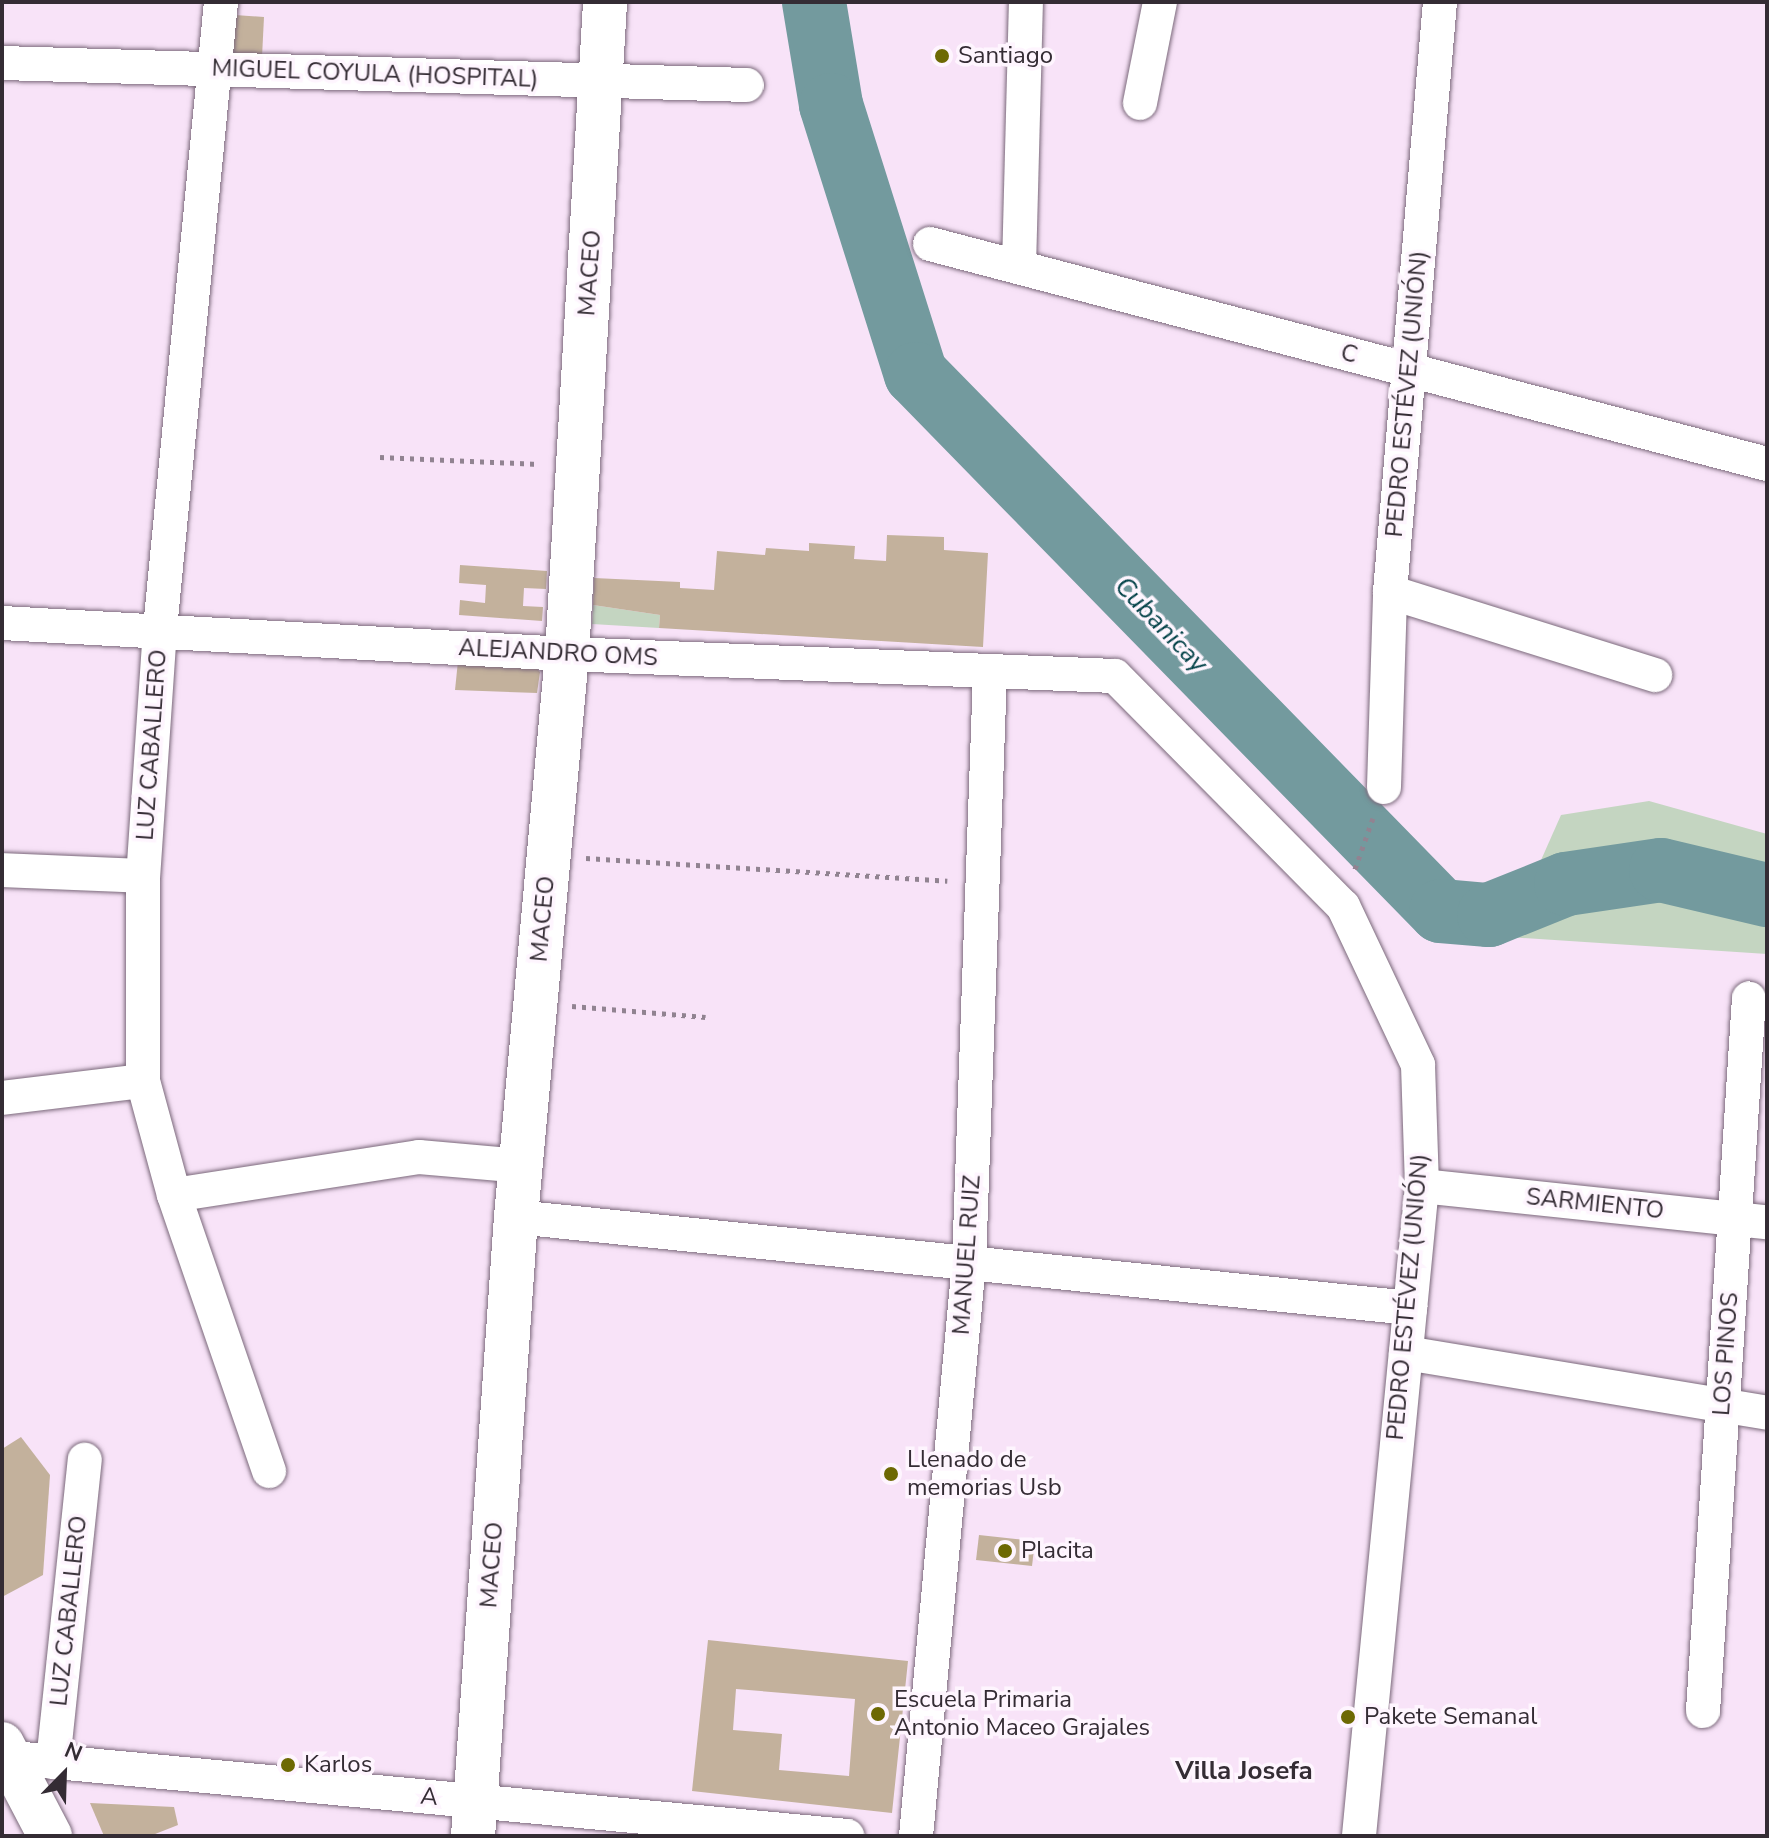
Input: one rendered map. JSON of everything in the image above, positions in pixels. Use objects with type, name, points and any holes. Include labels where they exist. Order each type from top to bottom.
[{"type":"main road","name":"MACEO","points":[[474,1819],[516,1217],[567,654],[605,2]]},
{"type":"main road","points":[[5,1753],[50,1836]]},
{"type":"street","name":"LUZ CABALLERO","points":[[221,2],[217,69],[160,629],[143,876],[143,1081],[174,1195],[269,1471]]},
{"type":"street","points":[[1019,267],[1026,2]]},
{"type":"street","points":[[1140,103],[1160,2]]},
{"type":"street","name":"PEDRO ESTÉVEZ (UNIÓN)","points":[[1384,787],[1390,592],[1440,2]]},
{"type":"street","name":"MIGUEL COYULA (HOSPITAL)","points":[[2,63],[747,85]]},
{"type":"street","name":"C","points":[[930,244],[1767,464]]},
{"type":"street","points":[[1390,592],[1655,675]]},
{"type":"street","name":"ALEJANDRO OMS","points":[[2,623],[160,629],[567,654],[1115,676]]},
{"type":"street","name":"MANUEL RUIZ","points":[[916,1836],[969,1263],[990,673]]},
{"type":"street","name":"PEDRO ESTÉVEZ (UNIÓN)","points":[[1115,676],[1343,906],[1418,1065],[1422,1186],[1359,1836]]},
{"type":"street","points":[[2,870],[143,876]]},
{"type":"street","name":"LOS PINOS","points":[[1703,1711],[1722,1405],[1751,1221],[1749,998]]},
{"type":"street","points":[[2,1098],[143,1081]]},
{"type":"street","points":[[174,1195],[419,1157],[521,1166]]},
{"type":"street","name":"SARMIENTO","points":[[1422,1186],[1751,1221]]},
{"type":"street","points":[[516,1217],[1410,1308]]},
{"type":"street","points":[[1406,1353],[1767,1413]]},
{"type":"street","name":"LUZ CABALLERO","points":[[53,1762],[85,1460]]},
{"type":"street","name":"A","points":[[5,1753],[474,1819],[847,1836]]},
{"type":"path","points":[[380,457],[579,466]]},
{"type":"path","points":[[1343,906],[1384,787]]},
{"type":"path","points":[[549,856],[982,883]]},
{"type":"path","points":[[535,1003],[706,1017]]},
{"type":"green space","points":[[593,605],[660,615],[659,628],[592,624]]},
{"type":"green space","points":[[1649,801],[1767,834],[1767,954],[1507,937],[1561,815]]},
{"type":"building","points":[[235,15],[264,17],[262,57],[233,55]]},
{"type":"building","points":[[887,535],[944,537],[944,550],[988,553],[983,647],[659,628],[660,615],[593,605],[594,578],[680,582],[680,588],[714,590],[717,551],[765,555],[766,548],[809,551],[809,543],[855,546],[854,559],[886,561]]},
{"type":"building","points":[[460,565],[547,571],[546,589],[524,588],[523,606],[543,607],[542,621],[459,615],[460,600],[485,603],[486,585],[459,583]]},
{"type":"building","points":[[458,661],[532,663],[540,672],[537,693],[455,690]]},
{"type":"building","points":[[21,1437],[50,1475],[43,1575],[2,1597],[2,1449]]},
{"type":"building","name":"Placita","points":[[979,1535],[1035,1541],[1032,1566],[976,1560]]},
{"type":"building","name":"Escuela Primaria Antonio Maceo Grajales","points":[[708,1640],[908,1661],[892,1813],[692,1791]],"holes":[[[736,1689],[855,1699],[849,1776],[779,1770],[782,1734],[733,1730]]]},
{"type":"building","points":[[90,1803],[174,1807],[178,1825],[150,1836],[104,1836]]},
{"type":"waterway","name":"Cubanicay","points":[[814,2],[831,105],[916,374],[1441,911],[1489,915],[1566,884],[1661,870],[1767,895]]},
{"type":"place","name":"Santiago","points":[[942,56]]},
{"type":"place","name":"Llenado de memorias Usb","points":[[891,1474]]},
{"type":"place","name":"Placita","points":[[1005,1551]]},
{"type":"place","name":"Escuela Primaria Antonio Maceo Grajales","points":[[878,1714]]},
{"type":"place","name":"Pakete Semanal","points":[[1348,1717]]},
{"type":"place","name":"Karlos","points":[[288,1765]]},
{"type":"district","name":"Villa Josefa","points":[[1244,1771]]}]
